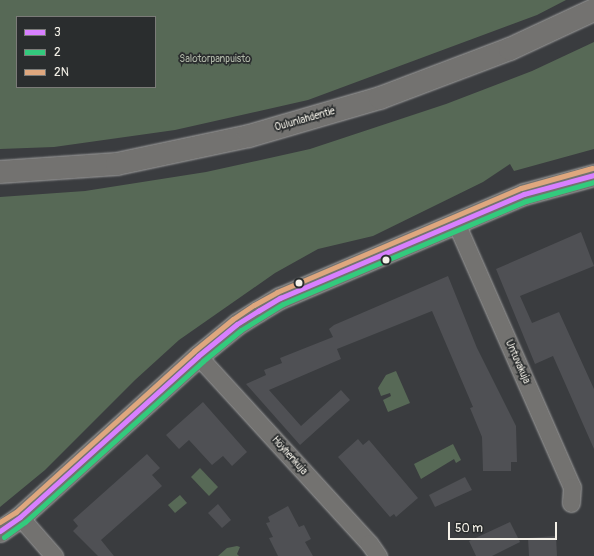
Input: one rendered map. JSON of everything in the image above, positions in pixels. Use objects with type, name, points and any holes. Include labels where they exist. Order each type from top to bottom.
[{"type":"main road","name":"Oulunlahdentie","points":[[0,172],[117,164],[248,136],[380,98],[510,49],[594,10]]},
{"type":"street","points":[[0,531],[20,517],[198,356],[237,324],[280,298],[524,194],[594,175]]},
{"type":"street","name":"Untuvakuja","points":[[456,223],[572,487],[571,503]]},
{"type":"street","name":"Höyhenkuja","points":[[198,356],[369,543],[378,556]]},
{"type":"street","points":[[20,517],[54,556]]},
{"type":"green space","name":"Salotorpanpuisto","points":[[0,0],[566,0],[537,15],[308,100],[175,130],[54,147],[0,149]]},
{"type":"green space","points":[[594,42],[594,149],[514,171],[510,164],[483,182],[373,236],[318,249],[275,273],[179,340],[135,380],[45,470],[0,507],[0,197],[85,191],[206,172],[310,149],[446,104],[532,71]]},
{"type":"green space","points":[[396,371],[410,403],[388,412],[383,400],[391,396],[390,393],[381,396],[378,388],[386,375]]},
{"type":"green space","points":[[453,444],[461,460],[456,463],[454,459],[421,479],[414,464]]},
{"type":"green space","points":[[200,468],[218,487],[209,496],[191,477]]},
{"type":"green space","points":[[180,495],[187,503],[175,513],[168,505]]},
{"type":"green space","points":[[237,546],[240,547],[237,554],[239,556],[218,556],[227,548]]},
{"type":"building","points":[[581,232],[594,266],[520,296],[532,323],[559,312],[594,389],[594,449],[553,356],[535,364],[496,269]]},
{"type":"building","points":[[448,276],[477,348],[516,426],[517,462],[511,462],[511,471],[483,471],[482,437],[470,408],[473,407],[432,311],[337,349],[341,359],[269,390],[301,426],[341,390],[350,400],[300,445],[246,384],[266,375],[264,370],[282,363],[280,358],[333,337],[329,329],[334,325]]},
{"type":"building","points":[[203,402],[247,452],[232,466],[223,456],[212,465],[189,440],[179,449],[166,435]]},
{"type":"building","points":[[358,439],[363,445],[369,440],[418,498],[396,517],[394,514],[390,517],[338,457]]},
{"type":"building","points":[[147,454],[160,468],[152,475],[162,486],[101,540],[114,556],[98,556],[73,531],[78,526],[73,520]]},
{"type":"building","points":[[465,477],[472,490],[435,507],[429,495]]},
{"type":"building","points":[[218,504],[231,520],[222,528],[208,513]]},
{"type":"building","points":[[288,506],[299,527],[304,525],[311,539],[305,542],[313,556],[278,556],[269,538],[273,537],[266,523],[270,522],[268,517]]},
{"type":"building","points":[[510,522],[520,542],[492,556],[476,556],[469,541]]},
{"type":"building","points":[[556,536],[557,556],[529,556],[528,538]]},
{"type":"transit line","name":"2N","points":[[0,522],[16,512],[194,351],[233,319],[254,305],[277,292],[521,188],[592,168]]},
{"type":"transit line","name":"3","points":[[0,531],[20,517],[198,356],[237,324],[258,311],[280,298],[524,194],[594,175]]},
{"type":"transit line","name":"2","points":[[4,537],[25,522],[203,361],[241,330],[283,304],[526,201],[594,182]]}]
